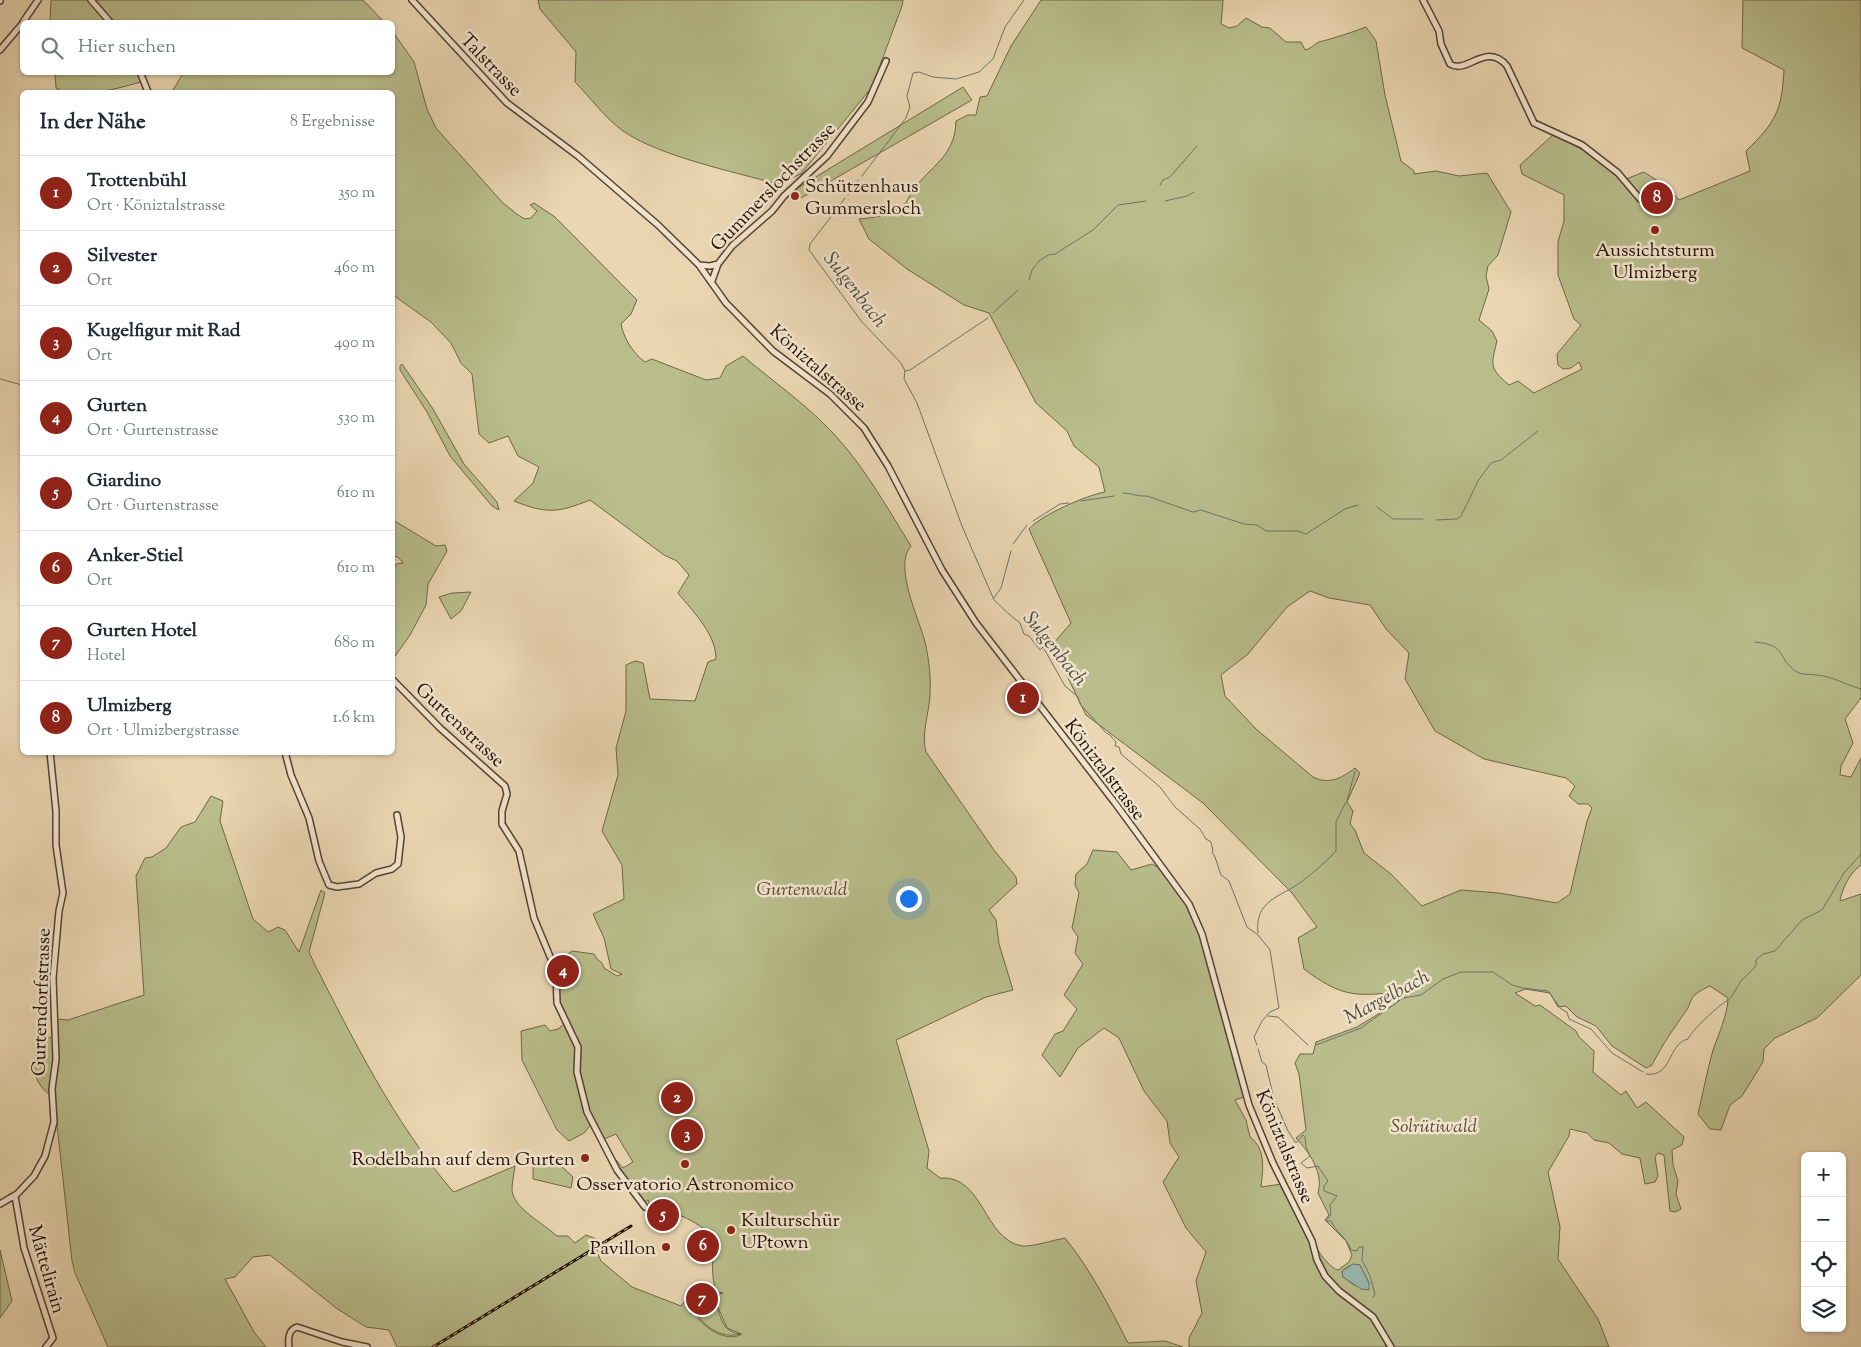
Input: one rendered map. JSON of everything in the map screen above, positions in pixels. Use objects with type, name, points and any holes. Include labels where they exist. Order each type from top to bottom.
[{"type":"street","points":[[25,20],[38,0]]},
{"type":"street","points":[[91,0],[108,20]]},
{"type":"street","name":"Talstrasse","points":[[412,0],[496,92],[519,113],[558,141]]},
{"type":"street","points":[[1423,0],[1439,31],[1441,44],[1450,64],[1459,67],[1489,56],[1501,60],[1507,66],[1534,123],[1582,145],[1618,173],[1640,199]]},
{"type":"street","points":[[0,50],[20,27]]},
{"type":"street","name":"Gummerslochstrasse","points":[[712,281],[718,264],[742,236],[761,221],[784,196],[827,156],[868,102],[886,61]]},
{"type":"street","points":[[141,75],[147,90]]},
{"type":"street","name":"Köniztalstrasse","points":[[558,141],[618,190],[699,264],[726,303],[773,351],[830,394],[864,428],[888,466],[942,570],[976,623],[1116,803],[1149,852],[1189,904],[1202,934],[1249,1105],[1272,1163],[1312,1241],[1317,1260],[1325,1276],[1339,1291],[1374,1317],[1391,1347]]},
{"type":"street","points":[[699,264],[710,266],[718,264]]},
{"type":"street","name":"Gurtenstrasse","points":[[395,682],[430,719],[505,786],[507,794],[502,811],[502,824],[520,854],[534,918],[556,971],[557,1003],[578,1047],[577,1072],[587,1112],[617,1170],[646,1207]]},
{"type":"street","name":"Gurtendorfstrasse","points":[[0,1204],[15,1196],[34,1176],[45,1156],[54,1122],[52,1089],[56,1059],[52,994],[58,910],[64,893],[56,846],[56,811],[50,755]]},
{"type":"street","points":[[286,755],[291,775],[309,818],[319,861],[329,885],[337,887],[359,884],[376,873],[392,869],[398,864],[401,837],[396,815]]},
{"type":"street","name":"Mättelirain","points":[[15,1196],[24,1248],[53,1338],[46,1347]]},
{"type":"street","points":[[289,1347],[289,1336],[293,1329],[297,1327],[342,1342],[367,1347]]},
{"type":"green space","points":[[51,0],[363,0],[382,20],[50,20]]},
{"type":"green space","points":[[538,0],[903,0],[872,87],[801,174],[778,184],[676,156],[638,140],[616,126],[575,82],[576,52],[540,9]]},
{"type":"green space","name":"Solrütiwald","points":[[1041,0],[1223,0],[1221,24],[1229,28],[1237,26],[1246,18],[1262,27],[1270,28],[1286,42],[1301,42],[1305,50],[1319,42],[1366,27],[1376,41],[1385,95],[1401,161],[1414,171],[1414,174],[1436,171],[1459,176],[1487,173],[1511,212],[1498,255],[1488,266],[1486,276],[1489,289],[1479,320],[1492,331],[1497,341],[1493,366],[1498,374],[1509,385],[1518,381],[1534,393],[1582,369],[1579,362],[1571,368],[1563,369],[1558,365],[1557,354],[1581,325],[1574,319],[1558,275],[1558,242],[1564,221],[1564,195],[1522,174],[1520,165],[1554,134],[1588,153],[1626,179],[1644,172],[1667,187],[1679,200],[1750,171],[1746,151],[1764,132],[1775,115],[1781,96],[1784,70],[1742,48],[1743,0],[1861,0],[1861,698],[1845,719],[1853,743],[1841,766],[1840,775],[1851,777],[1861,758],[1861,865],[1847,881],[1840,901],[1861,894],[1861,975],[1817,1018],[1775,1038],[1764,1049],[1763,1062],[1742,1096],[1730,1105],[1721,1130],[1710,1129],[1698,1114],[1713,1050],[1728,1004],[1728,998],[1710,986],[1692,998],[1652,1065],[1646,1068],[1612,1046],[1596,1026],[1577,1017],[1566,1006],[1558,1007],[1550,993],[1525,989],[1515,993],[1535,1006],[1540,1005],[1576,1031],[1579,1037],[1594,1051],[1593,1072],[1621,1095],[1626,1091],[1637,1108],[1646,1102],[1684,1137],[1682,1145],[1672,1150],[1673,1165],[1678,1181],[1676,1194],[1681,1209],[1675,1212],[1670,1211],[1664,1155],[1658,1153],[1655,1157],[1658,1176],[1655,1182],[1645,1184],[1640,1158],[1622,1154],[1609,1143],[1594,1140],[1587,1133],[1570,1129],[1569,1136],[1548,1172],[1560,1227],[1558,1259],[1598,1319],[1609,1347],[1189,1347],[1189,1338],[1202,1313],[1196,1281],[1206,1252],[1186,1228],[1163,1182],[1179,1157],[1170,1143],[1167,1121],[1144,1091],[1119,1038],[1104,1028],[1078,1048],[1060,1077],[1042,1055],[1055,1034],[1063,1031],[1077,1009],[1064,995],[1083,964],[1075,953],[1078,937],[1072,928],[1079,893],[1075,885],[1076,874],[1087,864],[1093,850],[1117,852],[1131,870],[1152,864],[1163,870],[1181,894],[1198,922],[1247,1096],[1235,1100],[1246,1120],[1250,1137],[1259,1147],[1261,1153],[1263,1166],[1261,1187],[1282,1184],[1307,1232],[1323,1257],[1331,1266],[1338,1270],[1349,1262],[1352,1255],[1346,1241],[1325,1220],[1329,1215],[1318,1193],[1319,1178],[1317,1170],[1306,1150],[1296,1138],[1306,1130],[1299,1074],[1295,1063],[1300,1054],[1313,1054],[1316,1042],[1357,1027],[1395,1004],[1399,1000],[1397,992],[1358,994],[1348,992],[1328,985],[1304,969],[1298,938],[1317,927],[1292,893],[1203,803],[1086,715],[1052,645],[1071,623],[1029,529],[1043,518],[1065,506],[1105,492],[1099,467],[1074,446],[1067,431],[1036,403],[989,313],[964,305],[907,269],[869,239],[859,219],[883,215],[904,205],[919,183],[946,153],[955,134],[956,121],[968,115],[976,115],[980,97],[987,96],[1011,46]],"holes":[[[1310,591],[1329,598],[1370,605],[1386,629],[1409,653],[1405,679],[1435,731],[1484,759],[1566,778],[1575,786],[1569,796],[1578,804],[1588,804],[1592,808],[1587,821],[1570,894],[1557,903],[1499,893],[1461,890],[1422,906],[1391,874],[1364,853],[1355,830],[1350,824],[1353,811],[1347,802],[1360,773],[1355,768],[1335,779],[1324,780],[1313,777],[1256,729],[1225,696],[1221,675],[1248,654],[1287,607]],[[1360,1265],[1369,1283],[1354,1285],[1343,1277],[1342,1271],[1349,1266]]]},
{"type":"green space","name":"Gurtenwald","points":[[395,35],[414,62],[427,109],[436,128],[502,202],[525,219],[531,218],[537,211],[530,205],[534,203],[555,217],[637,300],[631,314],[621,324],[622,330],[633,350],[645,362],[652,359],[706,380],[720,378],[726,366],[743,356],[806,408],[830,430],[851,454],[911,546],[906,555],[906,579],[929,661],[930,695],[924,738],[926,752],[994,850],[1016,877],[1017,884],[989,910],[996,920],[999,944],[1013,990],[986,997],[896,1040],[929,1151],[927,1168],[940,1178],[955,1180],[966,1186],[999,1232],[1009,1241],[1026,1246],[1065,1238],[1107,1302],[1128,1343],[1165,1341],[1183,1347],[397,1347],[389,1330],[366,1327],[336,1308],[270,1255],[253,1257],[235,1277],[225,1279],[254,1332],[266,1347],[108,1347],[75,1273],[72,1261],[54,1098],[41,1086],[35,1074],[37,1043],[56,1035],[56,1019],[68,1020],[144,995],[136,876],[145,858],[152,857],[166,848],[181,827],[195,822],[211,796],[223,801],[220,821],[253,919],[268,932],[278,927],[285,930],[299,952],[321,890],[325,893],[309,952],[360,1051],[392,1107],[429,1162],[450,1188],[454,1192],[515,1166],[512,1187],[514,1197],[523,1209],[557,1236],[568,1236],[575,1243],[586,1235],[599,1240],[597,1252],[601,1261],[632,1287],[681,1306],[690,1297],[691,1314],[695,1313],[709,1329],[729,1337],[742,1334],[727,1328],[717,1305],[719,1294],[723,1293],[717,1292],[714,1285],[712,1251],[709,1239],[714,1236],[712,1230],[707,1231],[680,1215],[650,1206],[648,1200],[644,1203],[614,1161],[616,1160],[623,1168],[633,1162],[616,1134],[602,1140],[589,1111],[579,1073],[580,1056],[560,1011],[559,981],[571,961],[567,958],[565,960],[558,974],[554,961],[561,954],[568,954],[572,951],[594,954],[604,968],[617,976],[622,974],[611,969],[604,938],[593,914],[624,899],[622,865],[602,831],[618,775],[616,748],[626,711],[626,665],[635,661],[643,663],[650,699],[695,701],[708,662],[716,659],[715,650],[708,632],[678,593],[689,575],[677,561],[664,555],[590,500],[552,510],[535,508],[514,501],[533,483],[539,467],[518,456],[508,436],[489,443],[479,434],[472,374],[461,363],[451,343],[431,322],[395,296],[395,90],[173,90],[182,75],[395,75]]},
{"type":"green space","points":[[55,75],[140,75],[144,81],[109,90],[60,90],[56,88]]},
{"type":"green space","points":[[963,87],[972,100],[801,198],[796,189]]},
{"type":"green space","points":[[402,364],[433,409],[464,464],[497,502],[499,510],[492,506],[450,456],[427,412],[400,370]]},
{"type":"green space","points":[[395,521],[436,546],[445,545],[447,551],[428,584],[426,605],[410,635],[395,656],[395,567],[396,564],[403,563],[395,556]]},
{"type":"green space","points":[[471,592],[461,611],[451,619],[439,597],[452,593]]},
{"type":"green space","points":[[564,1024],[576,1048],[576,1071],[591,1124],[584,1133],[569,1141],[557,1130],[522,1060],[521,1031],[545,1025],[550,1031],[558,1029]]},
{"type":"green space","points":[[545,1158],[559,1164],[573,1177],[571,1188],[533,1179],[533,1166]]},
{"type":"green space","points":[[0,1250],[12,1301],[0,1318]]},
{"type":"green space","points":[[716,1304],[726,1327],[734,1333],[740,1334],[725,1335],[711,1329],[700,1318],[694,1305],[701,1305],[702,1310],[703,1305]]},
{"type":"water","points":[[1353,1264],[1360,1265],[1369,1283],[1369,1290],[1361,1289],[1343,1277],[1342,1271]]},
{"type":"waterway","points":[[862,176],[906,118],[910,107],[907,96],[913,73],[919,72],[933,77],[956,79],[979,72],[993,59],[1005,27],[1024,0]]},
{"type":"waterway","points":[[1160,185],[1163,180],[1170,177],[1197,146]]},
{"type":"waterway","points":[[848,195],[858,180]]},
{"type":"waterway","points":[[1165,201],[1187,196],[1194,192]]},
{"type":"waterway","points":[[837,209],[845,198]]},
{"type":"waterway","points":[[1029,280],[1032,270],[1039,261],[1048,255],[1055,254],[1093,230],[1118,205],[1146,201]]},
{"type":"waterway","name":"Sulgenbach","points":[[855,206],[837,209],[810,244],[809,250],[862,322],[901,363],[905,371],[904,379],[917,403],[962,526],[994,600],[1020,623],[1024,634],[1029,636],[1040,650],[1043,647],[1065,686],[1078,697],[1080,704],[1116,742],[1115,746],[1119,747],[1121,754],[1160,787],[1175,807],[1200,829],[1206,839],[1211,842],[1212,852],[1221,875],[1229,881],[1247,927],[1258,935],[1270,950],[1279,1008],[1270,1012],[1262,1021],[1254,1037],[1257,1045]]},
{"type":"waterway","points":[[993,313],[1018,290]]},
{"type":"waterway","points":[[905,371],[910,370],[988,318]]},
{"type":"waterway","points":[[0,379],[20,384]]},
{"type":"waterway","points":[[1436,520],[1457,519],[1461,516],[1478,481],[1491,463],[1501,460],[1538,431]]},
{"type":"waterway","points":[[1123,493],[1147,496],[1193,512],[1201,510],[1244,524],[1257,525],[1266,531],[1298,531],[1306,534],[1345,509],[1358,505]]},
{"type":"waterway","points":[[1081,501],[1114,496]]},
{"type":"waterway","points":[[1033,521],[1060,504],[1069,503]]},
{"type":"waterway","points":[[1377,507],[1393,519],[1423,519]]},
{"type":"waterway","points":[[1013,544],[1027,525]]},
{"type":"waterway","points":[[994,598],[1001,588],[1011,551]]},
{"type":"waterway","points":[[1755,642],[1778,649],[1786,662],[1799,673],[1828,677],[1861,689]]},
{"type":"waterway","points":[[1347,801],[1355,771]]},
{"type":"waterway","points":[[1258,933],[1260,913],[1265,906],[1301,882],[1336,851],[1336,822],[1346,802]]},
{"type":"waterway","name":"Margelbach","points":[[1730,999],[1741,981],[1756,966],[1756,960],[1763,954],[1775,951],[1802,920],[1822,910],[1844,873],[1861,854]]},
{"type":"waterway","name":"Margelbach","points":[[1316,1045],[1361,1028],[1403,998],[1421,995],[1443,979],[1461,972],[1493,972],[1512,985],[1548,991],[1561,1009],[1567,1012],[1569,1019],[1591,1029],[1612,1053],[1643,1072]]},
{"type":"waterway","name":"Margelbach","points":[[1646,1074],[1655,1074],[1661,1071],[1666,1066],[1676,1047],[1688,1039],[1706,1018],[1728,1000]]},
{"type":"waterway","name":"Margelbach","points":[[1268,1016],[1278,1017],[1308,1045]]},
{"type":"waterway","name":"Sulgenbach","points":[[1258,1049],[1262,1062],[1266,1065],[1274,1099],[1288,1131],[1296,1143],[1303,1135],[1305,1137],[1306,1147],[1310,1156],[1301,1163],[1307,1168],[1318,1166],[1328,1181],[1324,1186],[1324,1191],[1337,1196],[1330,1205],[1331,1214],[1326,1221],[1331,1221],[1351,1250],[1357,1251],[1359,1247],[1363,1247],[1362,1260],[1370,1276],[1375,1294],[1373,1297]]},
{"type":"waterway","name":"Sulgenbach","points":[[1383,1338],[1386,1347]]},
{"type":"railway","points":[[433,1347],[631,1226]]},
{"type":"place","name":"Schützenhaus Gummersloch","points":[[795,196]]},
{"type":"place","name":"Ulmizberg","points":[[1657,198]]},
{"type":"place","name":"Aussichtsturm Ulmizberg","points":[[1655,230]]},
{"type":"place","name":"Trottenbühl","points":[[1023,698]]},
{"type":"place","name":"Gurten","points":[[563,971]]},
{"type":"place","name":"Silvester","points":[[677,1098]]},
{"type":"place","name":"Kugelfigur mit Rad","points":[[687,1135]]},
{"type":"place","name":"Rodelbahn auf dem Gurten","points":[[585,1158]]},
{"type":"place","name":"Osservatorio Astronomico","points":[[685,1164]]},
{"type":"place","name":"Giardino","points":[[663,1215]]},
{"type":"place","name":"Kulturschür UPtown","points":[[731,1230]]},
{"type":"place","name":"Anker-Stiel","points":[[703,1246]]},
{"type":"place","name":"Pavillon","points":[[666,1247]]},
{"type":"place","name":"Gurten Hotel","points":[[702,1299]]}]
